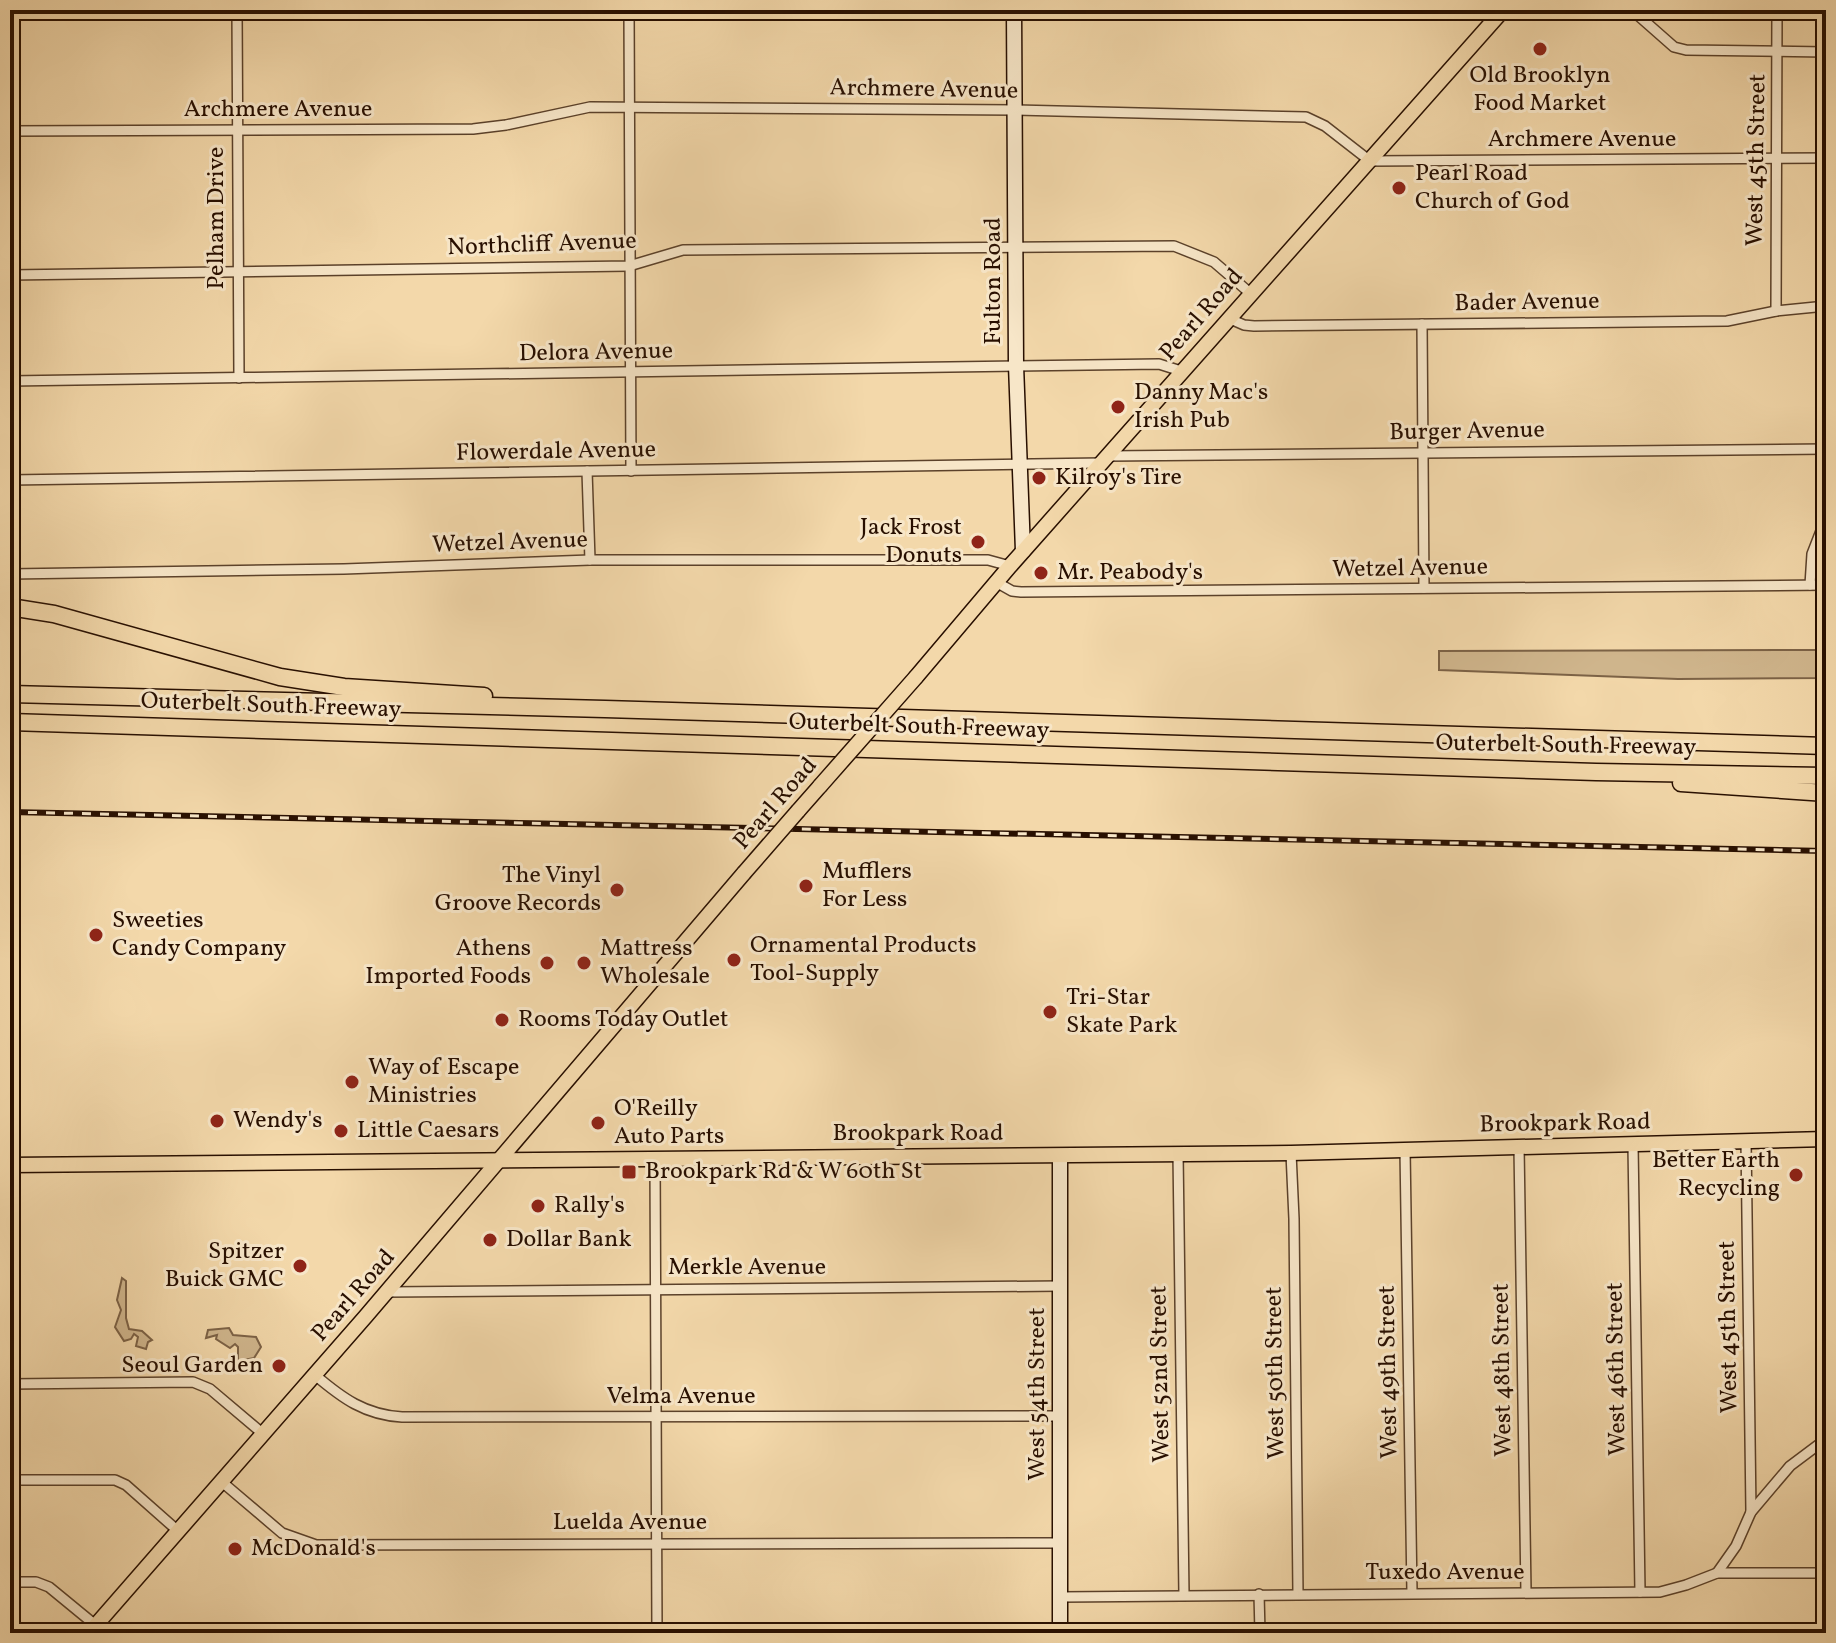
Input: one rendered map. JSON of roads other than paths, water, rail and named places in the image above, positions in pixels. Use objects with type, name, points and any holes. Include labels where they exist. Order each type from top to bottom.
[{"type":"highway","points":[[10,607],[54,614],[233,665],[317,684],[486,696],[605,709]]},
{"type":"highway","name":"Outerbelt South Freeway","points":[[10,694],[1826,746]]},
{"type":"highway","name":"Outerbelt South Freeway","points":[[10,722],[1596,772],[1826,776]]},
{"type":"highway","points":[[1750,743],[1826,736]]},
{"type":"highway","points":[[1596,772],[1712,786],[1826,793]]},
{"type":"main road","name":"Fulton Road","points":[[1014,10],[1016,365],[1023,551]]},
{"type":"main road","name":"Pearl Road","points":[[97,1631],[178,1531],[996,582],[1500,14]]},
{"type":"main road","name":"Brookpark Road","points":[[10,1165],[1291,1153],[1826,1139]]},
{"type":"main road","name":"West 54th Street","points":[[1060,1156],[1060,1633]]},
{"type":"street","name":"Pelham Drive","points":[[237,10],[239,378]]},
{"type":"street","points":[[629,10],[631,471]]},
{"type":"street","points":[[1481,10],[1500,14]]},
{"type":"street","points":[[1632,10],[1674,47],[1686,50],[1826,52]]},
{"type":"street","name":"West 45th Street","points":[[1776,311],[1777,10]]},
{"type":"street","name":"Archmere Avenue","points":[[10,131],[473,129],[590,107],[1016,110],[1306,117],[1325,126],[1370,161],[1826,158]]},
{"type":"street","name":"Northcliff Avenue","points":[[10,275],[629,266],[683,250],[1183,247],[1214,262],[1250,293]]},
{"type":"street","name":"Bader Avenue","points":[[1228,318],[1254,326],[1727,321],[1776,311],[1826,306]]},
{"type":"street","points":[[1422,324],[1424,588]]},
{"type":"street","name":"Delora Avenue","points":[[10,381],[1016,365],[1159,364],[1181,371]]},
{"type":"street","name":"Burger Avenue","points":[[1105,460],[1423,452],[1826,449]]},
{"type":"street","name":"Flowerdale Avenue","points":[[10,480],[1018,465],[1105,460]]},
{"type":"street","points":[[587,471],[590,560]]},
{"type":"street","points":[[1810,585],[1812,554],[1826,518]]},
{"type":"street","name":"Wetzel Avenue","points":[[10,574],[344,569],[590,560],[988,560],[1010,566]]},
{"type":"street","name":"Wetzel Avenue","points":[[996,582],[1012,591],[1021,592],[1826,585]]},
{"type":"street","name":"West 45th Street","points":[[1746,1141],[1751,1512]]},
{"type":"street","name":"West 46th Street","points":[[1633,1145],[1640,1592]]},
{"type":"street","name":"West 48th Street","points":[[1519,1147],[1526,1592]]},
{"type":"street","name":"West 49th Street","points":[[1405,1150],[1412,1593]]},
{"type":"street","name":"West 52nd Street","points":[[1178,1153],[1184,1595]]},
{"type":"street","name":"West 50th Street","points":[[1291,1153],[1298,1594]]},
{"type":"street","points":[[655,1157],[657,1633]]},
{"type":"street","name":"Merkle Avenue","points":[[387,1292],[1060,1286]]},
{"type":"street","name":"Velma Avenue","points":[[315,1375],[357,1407],[386,1416],[1060,1416]]},
{"type":"street","points":[[10,1384],[199,1383],[262,1433]]},
{"type":"street","points":[[1717,1573],[1736,1546],[1751,1512],[1790,1466],[1826,1439]]},
{"type":"street","points":[[10,1480],[115,1480],[126,1485],[178,1531]]},
{"type":"street","name":"Luelda Avenue","points":[[222,1482],[282,1533],[312,1544],[1060,1543]]},
{"type":"street","name":"Tuxedo Avenue","points":[[1061,1597],[1660,1592],[1717,1573],[1826,1573]]},
{"type":"street","points":[[10,1582],[45,1585],[97,1631]]},
{"type":"street","points":[[1259,1594],[1260,1633]]},
{"type":"railway","points":[[10,812],[1826,851]]},
{"type":"place","name":"Old Brooklyn Food Market","points":[[1540,49]]},
{"type":"place","name":"Pearl Road Church of God","points":[[1399,188]]},
{"type":"place","name":"Danny Mac's Irish Pub","points":[[1118,407]]},
{"type":"place","name":"Kilroy's Tire","points":[[1039,478]]},
{"type":"place","name":"Jack Frost Donuts","points":[[978,542]]},
{"type":"place","name":"Mr. Peabody's","points":[[1041,573]]},
{"type":"place","name":"Mufflers For Less","points":[[806,886]]},
{"type":"place","name":"The Vinyl Groove Records","points":[[617,890]]},
{"type":"place","name":"Sweeties Candy Company","points":[[96,935]]},
{"type":"place","name":"Ornamental Products Tool-Supply","points":[[734,960]]},
{"type":"place","name":"Athens Imported Foods","points":[[547,963]]},
{"type":"place","name":"Mattress Wholesale","points":[[584,963]]},
{"type":"place","name":"Tri-Star Skate Park","points":[[1050,1012]]},
{"type":"place","name":"Rooms Today Outlet","points":[[502,1020]]},
{"type":"place","name":"Way of Escape Ministries","points":[[352,1082]]},
{"type":"place","name":"Wendy's","points":[[217,1121]]},
{"type":"place","name":"O'Reilly Auto Parts","points":[[598,1123]]},
{"type":"place","name":"Little Caesars","points":[[341,1131]]},
{"type":"place","name":"Brookpark Rd & W 60th St","points":[[629,1172]]},
{"type":"place","name":"Better Earth Recycling","points":[[1796,1175]]},
{"type":"place","name":"Rally's","points":[[538,1206]]},
{"type":"place","name":"Dollar Bank","points":[[490,1240]]},
{"type":"place","name":"Spitzer Buick GMC","points":[[300,1266]]},
{"type":"place","name":"Seoul Garden","points":[[279,1366]]},
{"type":"place","name":"McDonald's","points":[[235,1549]]}]
